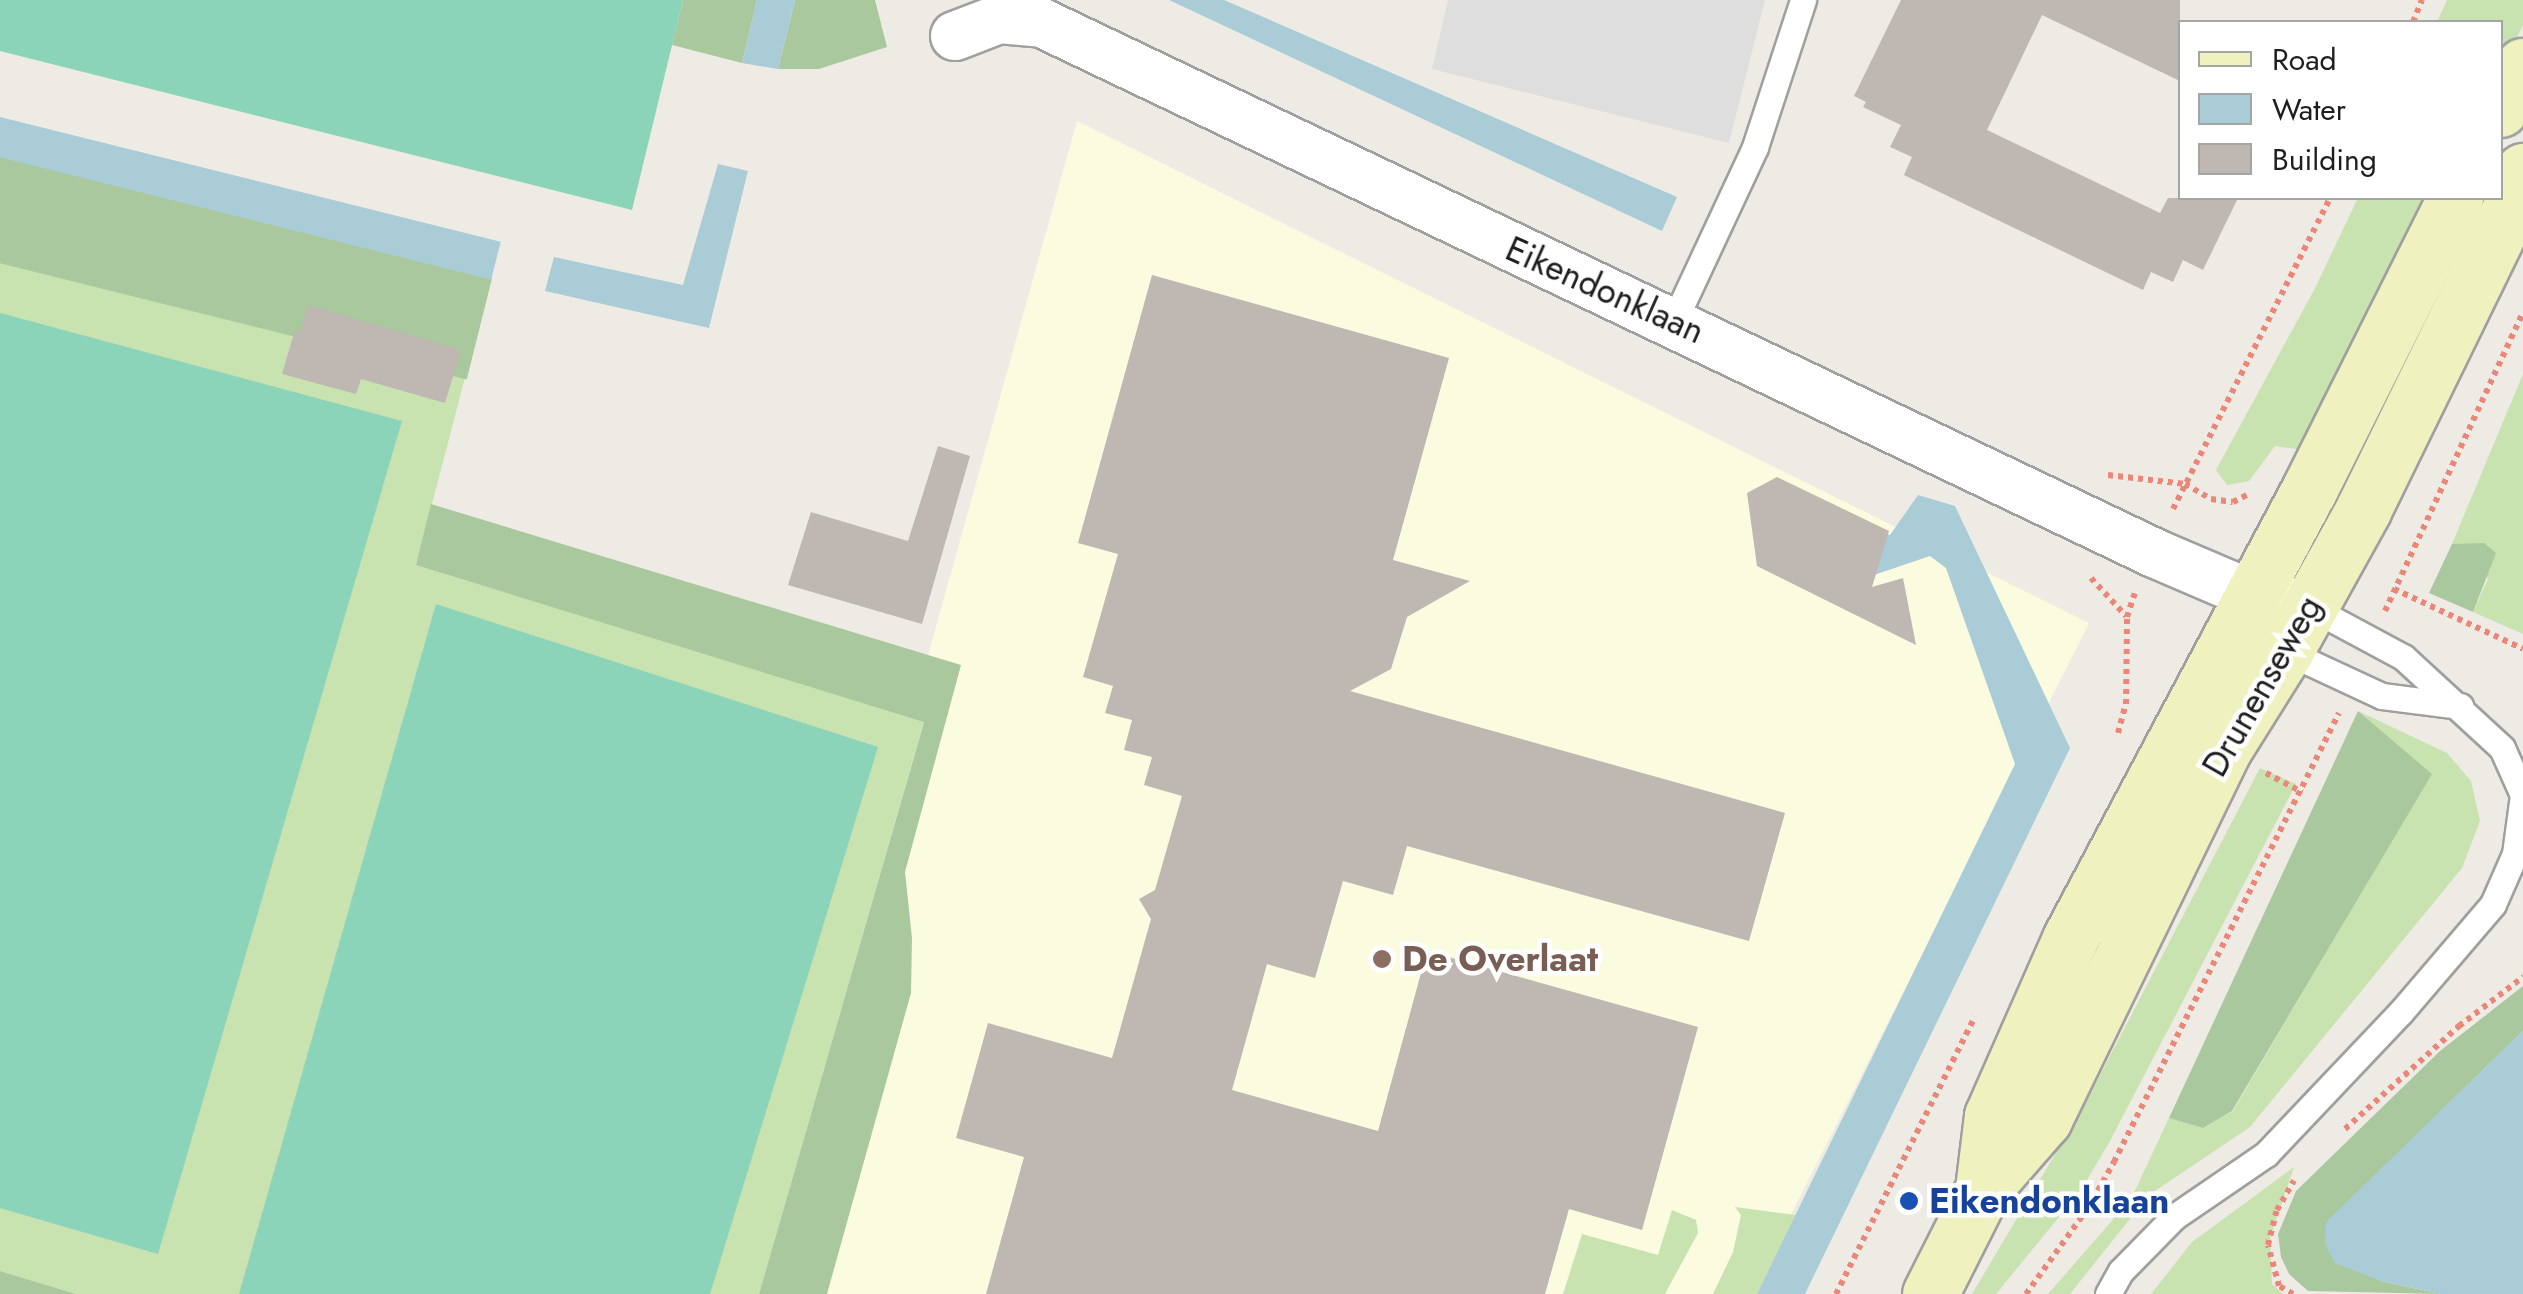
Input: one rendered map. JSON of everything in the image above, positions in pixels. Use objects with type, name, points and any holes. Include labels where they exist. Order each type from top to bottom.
[{"type":"street","name":"Eikendonklaan","points":[[978,18],[1042,23],[1542,263],[1674,321],[2154,552],[2250,594]]},
{"type":"street","points":[[2503,103],[2523,66]]},
{"type":"street","name":"Drunenseweg","points":[[1930,1294],[1983,1190],[2044,1119],[2223,750],[2363,510],[2517,194],[2523,171]]},
{"type":"street","name":"Drunenseweg","points":[[1983,1190],[1992,1116],[2070,939],[2250,594],[2310,488],[2454,200]]},
{"type":"street","points":[[2250,594],[2297,628]]},
{"type":"lane","points":[[1674,321],[1755,147],[1803,0]]},
{"type":"lane","points":[[2108,1294],[2121,1271],[2174,1217],[2266,1154],[2400,1013],[2493,904],[2515,854],[2522,795],[2502,748],[2461,706],[2403,657],[2372,640],[2297,628]]},
{"type":"lane","points":[[2297,628],[2354,684],[2382,696],[2461,706]]},
{"type":"path","points":[[2126,704],[2127,617],[2154,552],[2329,200]]},
{"type":"path","name":"Drunenseweg","points":[[2372,640],[2523,312]]},
{"type":"path","points":[[2394,590],[2523,649]]},
{"type":"path","points":[[2026,1294],[2088,1208],[2114,1162],[2354,684]]},
{"type":"path","points":[[2340,1134],[2460,1026],[2523,977]]},
{"type":"path","points":[[2293,1294],[2279,1286],[2268,1245],[2277,1210],[2298,1173]]},
{"type":"shaded area","points":[[1448,0],[1765,0],[1729,143],[1432,69]]},
{"type":"shaded area","name":"De Overlaat","points":[[1077,121],[2089,623],[1751,1294],[750,1294]]},
{"type":"green space","points":[[0,0],[683,0],[632,210],[0,51]]},
{"type":"green space","points":[[683,0],[757,0],[742,63],[672,45]]},
{"type":"green space","points":[[795,0],[875,0],[887,47],[819,69],[778,69]]},
{"type":"green space","points":[[2447,0],[2523,0],[2523,25],[2503,65],[2503,20],[2438,20]]},
{"type":"green space","points":[[0,156],[492,279],[467,380],[0,263]]},
{"type":"green space","points":[[2357,200],[2435,200],[2309,451],[2275,446],[2249,481],[2227,485],[2216,470],[2314,290]]},
{"type":"green space","points":[[0,260],[466,374],[416,565],[924,721],[759,1294],[76,1294],[0,1271]]},
{"type":"green space","points":[[0,313],[402,421],[158,1254],[0,1208]]},
{"type":"green space","points":[[2523,374],[2523,634],[2473,612],[2488,579],[2452,544]]},
{"type":"green space","points":[[431,504],[961,665],[905,872],[912,938],[911,993],[827,1294],[759,1294],[924,722],[416,565]]},
{"type":"green space","points":[[2484,543],[2496,553],[2473,612],[2429,593],[2452,544]]},
{"type":"green space","points":[[436,604],[878,747],[710,1294],[239,1294]]},
{"type":"green space","points":[[2358,711],[2447,753],[2471,781],[2480,821],[2462,868],[2250,1127],[2149,1195],[2070,1294],[2048,1294],[2131,1199],[2169,1118],[2203,1128],[2233,1111],[2431,774]]},
{"type":"green space","points":[[2358,711],[2432,774],[2232,1111],[2203,1128],[2169,1118]]},
{"type":"green space","points":[[2260,768],[2296,784],[2110,1141],[2081,1190],[1996,1294],[1972,1294],[2085,1104]]},
{"type":"green space","points":[[2523,986],[2523,1031],[2326,1223],[2381,1281],[2441,1294],[2308,1291],[2289,1274],[2281,1257],[2278,1234],[2296,1191],[2440,1051]]},
{"type":"green space","points":[[2294,1167],[2270,1238],[2272,1284],[2283,1294],[2151,1294],[2192,1242]]},
{"type":"green space","points":[[1735,1207],[1796,1215],[1757,1294],[1713,1294],[1733,1252],[1741,1215]]},
{"type":"green space","points":[[1672,1210],[1696,1220],[1698,1233],[1665,1294],[1563,1294],[1582,1234],[1658,1255]]},
{"type":"green space","points":[[0,1271],[76,1294],[0,1294]]},
{"type":"water","points":[[757,0],[795,0],[778,69],[742,63]]},
{"type":"water","points":[[1169,0],[1224,0],[1677,197],[1662,231]]},
{"type":"water","points":[[0,117],[501,242],[491,280],[0,157]]},
{"type":"water","points":[[718,164],[748,171],[709,328],[545,291],[554,257],[683,285]]},
{"type":"water","points":[[1918,495],[1955,506],[2070,748],[1805,1294],[1757,1294],[2015,764],[1946,568],[1930,556],[1868,577],[1848,528],[1890,535]]},
{"type":"water","points":[[2523,1031],[2523,1294],[2441,1294],[2381,1281],[2335,1263],[2325,1244],[2326,1222]]},
{"type":"building","points":[[1901,0],[2180,0],[2178,80],[2042,15],[1987,130],[2160,213],[2168,198],[2237,200],[2203,270],[2183,260],[2173,282],[2151,272],[2143,290],[1904,175],[1912,157],[1890,147],[1901,125],[1863,107],[1866,102],[1854,96]]},
{"type":"building","points":[[1152,275],[1449,358],[1393,560],[1470,581],[1407,617],[1391,669],[1350,691],[1785,813],[1749,941],[1407,846],[1393,895],[1343,881],[1315,978],[1267,964],[1232,1090],[1378,1131],[1427,951],[1698,1027],[1642,1230],[1569,1209],[1545,1294],[986,1294],[1024,1157],[956,1138],[988,1023],[1112,1058],[1151,919],[1139,899],[1155,890],[1182,796],[1144,785],[1152,757],[1124,750],[1132,720],[1105,713],[1113,686],[1083,677],[1118,554],[1078,543]]},
{"type":"building","points":[[309,305],[461,350],[445,403],[361,379],[356,394],[282,374],[295,330],[300,332]]},
{"type":"building","points":[[938,446],[970,456],[922,624],[788,585],[811,512],[908,541]]},
{"type":"building","points":[[1777,477],[1889,531],[1872,587],[1903,578],[1916,645],[1757,566],[1747,493]]},
{"type":"place","name":"De Overlaat","points":[[1382,959]]},
{"type":"place","name":"Eikendonklaan","points":[[1909,1201]]}]
